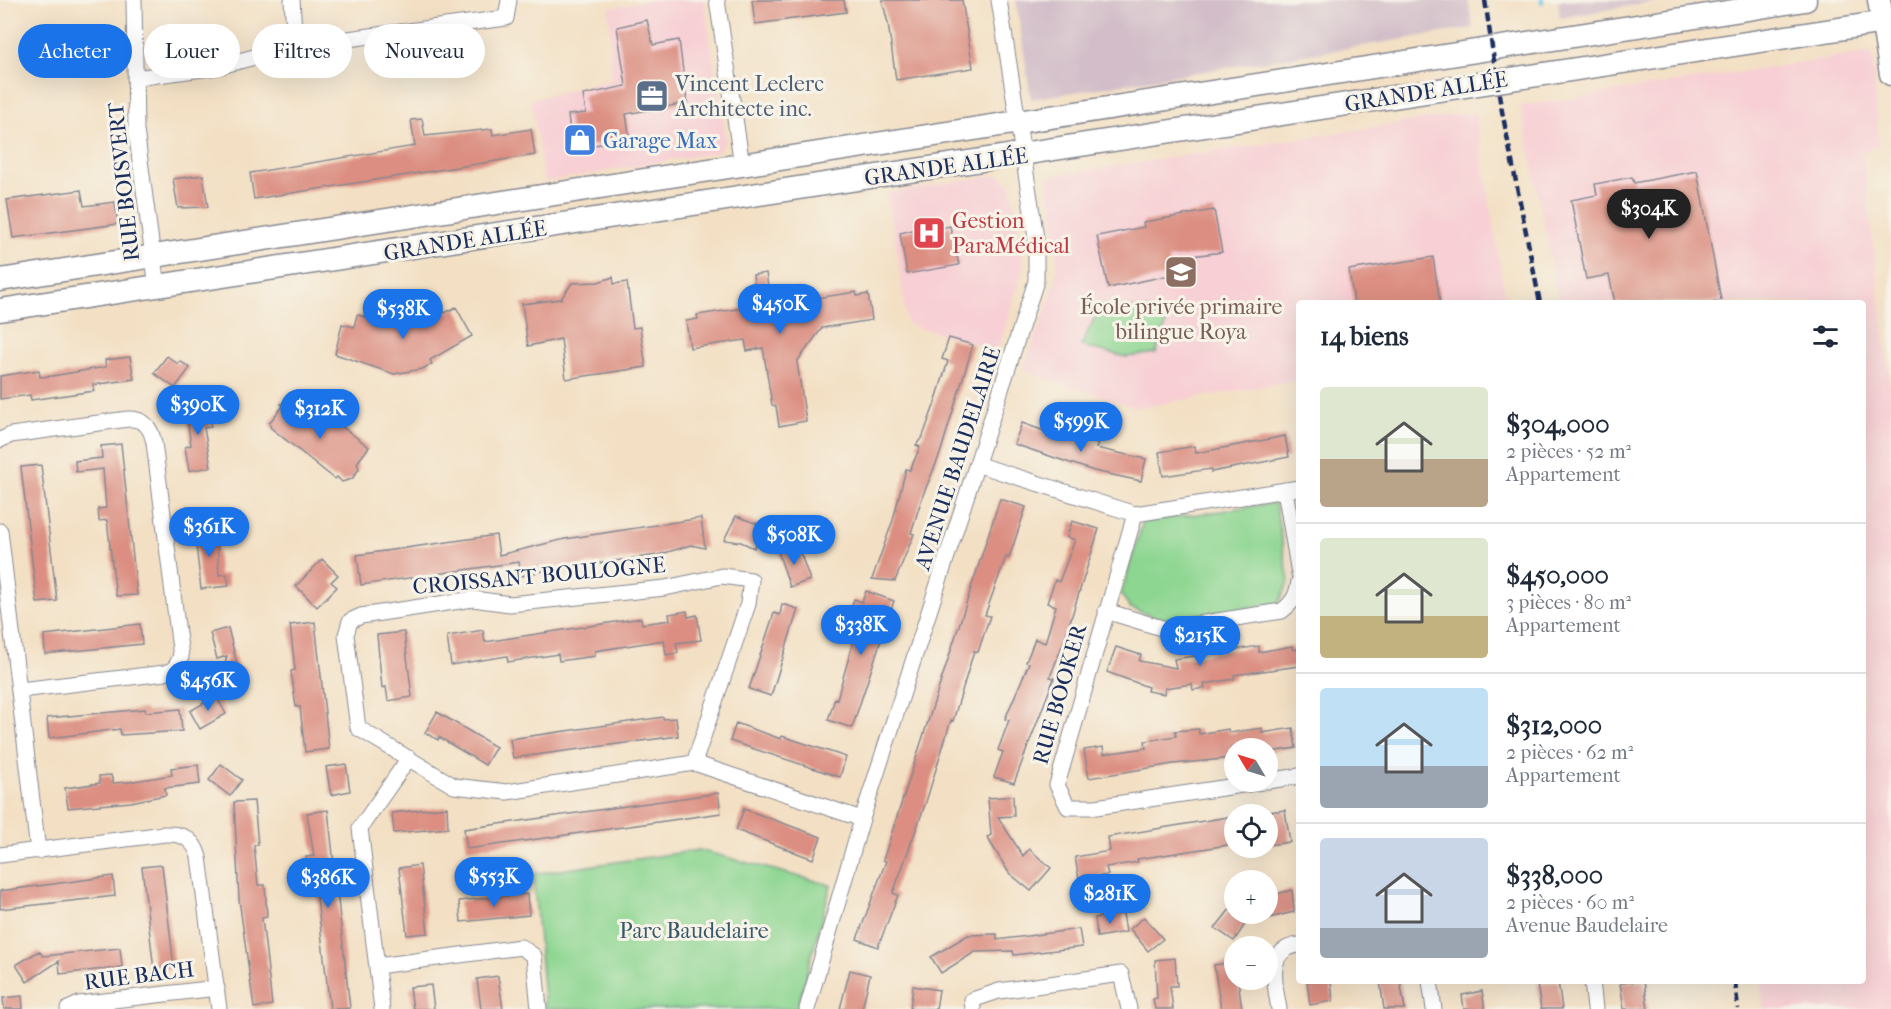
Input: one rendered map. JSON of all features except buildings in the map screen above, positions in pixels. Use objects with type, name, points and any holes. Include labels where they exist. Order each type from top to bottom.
[{"type":"main road","name":"GRANDE ALLÉE","points":[[0,280],[1804,0]]},
{"type":"main road","points":[[1879,0],[1887,22],[1891,74]]},
{"type":"main road","name":"GRANDE ALLÉE","points":[[0,310],[944,164],[1005,155],[1023,156],[1508,78],[1887,22]]},
{"type":"street","name":"RUE BOISVERT","points":[[134,0],[137,142],[158,287]]},
{"type":"street","points":[[292,0],[294,24]]},
{"type":"street","points":[[352,38],[506,18],[509,0]]},
{"type":"street","points":[[717,0],[742,165]]},
{"type":"street","name":"AVENUE BAUDELAIRE","points":[[807,1009],[862,819],[979,465],[1036,281],[1038,254],[999,0]]},
{"type":"street","points":[[135,78],[217,67],[252,58]]},
{"type":"street","points":[[0,440],[12,435],[128,419],[139,420],[148,427],[154,443],[181,657],[174,669],[165,673],[20,690]]},
{"type":"street","points":[[979,465],[1135,514],[1292,489],[1296,537]]},
{"type":"street","name":"RUE BOOKER","points":[[1135,514],[1057,785],[1068,807],[1096,807],[1224,788]]},
{"type":"street","points":[[0,531],[38,851]]},
{"type":"street","name":"CROISSANT BOULOGNE","points":[[694,763],[748,604],[752,580],[722,576],[665,588],[510,604],[473,599],[361,616],[350,621],[346,635],[358,728],[454,786],[507,792],[694,763],[862,819]]},
{"type":"street","name":"RUE BOOKER","points":[[1106,611],[1165,629],[1282,611],[1292,603],[1296,590]]},
{"type":"street","points":[[382,1009],[360,828],[409,759]]},
{"type":"street","points":[[1278,779],[1296,776]]},
{"type":"street","points":[[0,855],[165,834],[178,834],[190,840],[199,857],[219,1009]]},
{"type":"street","points":[[1279,1009],[1273,970],[1278,956],[1290,946],[1296,945]]},
{"type":"street","points":[[377,966],[521,948],[534,956],[539,1009]]},
{"type":"street","points":[[974,1009],[972,1000],[999,991],[1121,974],[1129,1009]]},
{"type":"street","points":[[1430,984],[1434,1009]]},
{"type":"street","points":[[1592,984],[1595,1009]]},
{"type":"street","name":"RUE BACH","points":[[68,1009],[79,1004],[217,988]]},
{"type":"shaded area","points":[[651,0],[704,0],[726,140],[718,152],[544,182],[531,99],[612,80],[609,8]]},
{"type":"shaded area","points":[[1016,0],[1468,0],[1473,28],[1031,99]]},
{"type":"shaded area","points":[[1558,0],[1663,0],[1560,18]]},
{"type":"shaded area","points":[[1872,52],[1879,146],[1862,152],[1891,394],[1891,1009],[1764,1009],[1760,984],[1866,984],[1866,300],[1558,300],[1521,106]]},
{"type":"shaded area","name":"École privée primaire bilingue Roya","points":[[1475,112],[1506,300],[1296,300],[1296,381],[1137,408],[1023,371],[1055,284],[1058,260],[1048,176]]},
{"type":"shaded area","points":[[1003,176],[1012,189],[1023,262],[998,350],[907,324],[888,193]]},
{"type":"green space","points":[[1101,305],[1170,312],[1156,353],[1126,357],[1081,346]]},
{"type":"green space","points":[[1275,503],[1289,581],[1279,603],[1164,620],[1130,608],[1121,594],[1143,522]]},
{"type":"green space","name":"Parc Baudelaire","points":[[699,850],[831,885],[797,1009],[545,1009],[533,874]]},
{"type":"railway","points":[[1485,0],[1500,101],[1539,300]]},
{"type":"railway","points":[[1735,984],[1738,1009]]},
{"type":"place","name":"Vincent Leclerc Architecte inc.","points":[[652,96]]},
{"type":"place","name":"Garage Max","points":[[580,140]]},
{"type":"place","name":"Gestion ParaMédical","points":[[929,233]]},
{"type":"place","name":"École privée primaire bilingue Roya","points":[[1181,272]]}]
